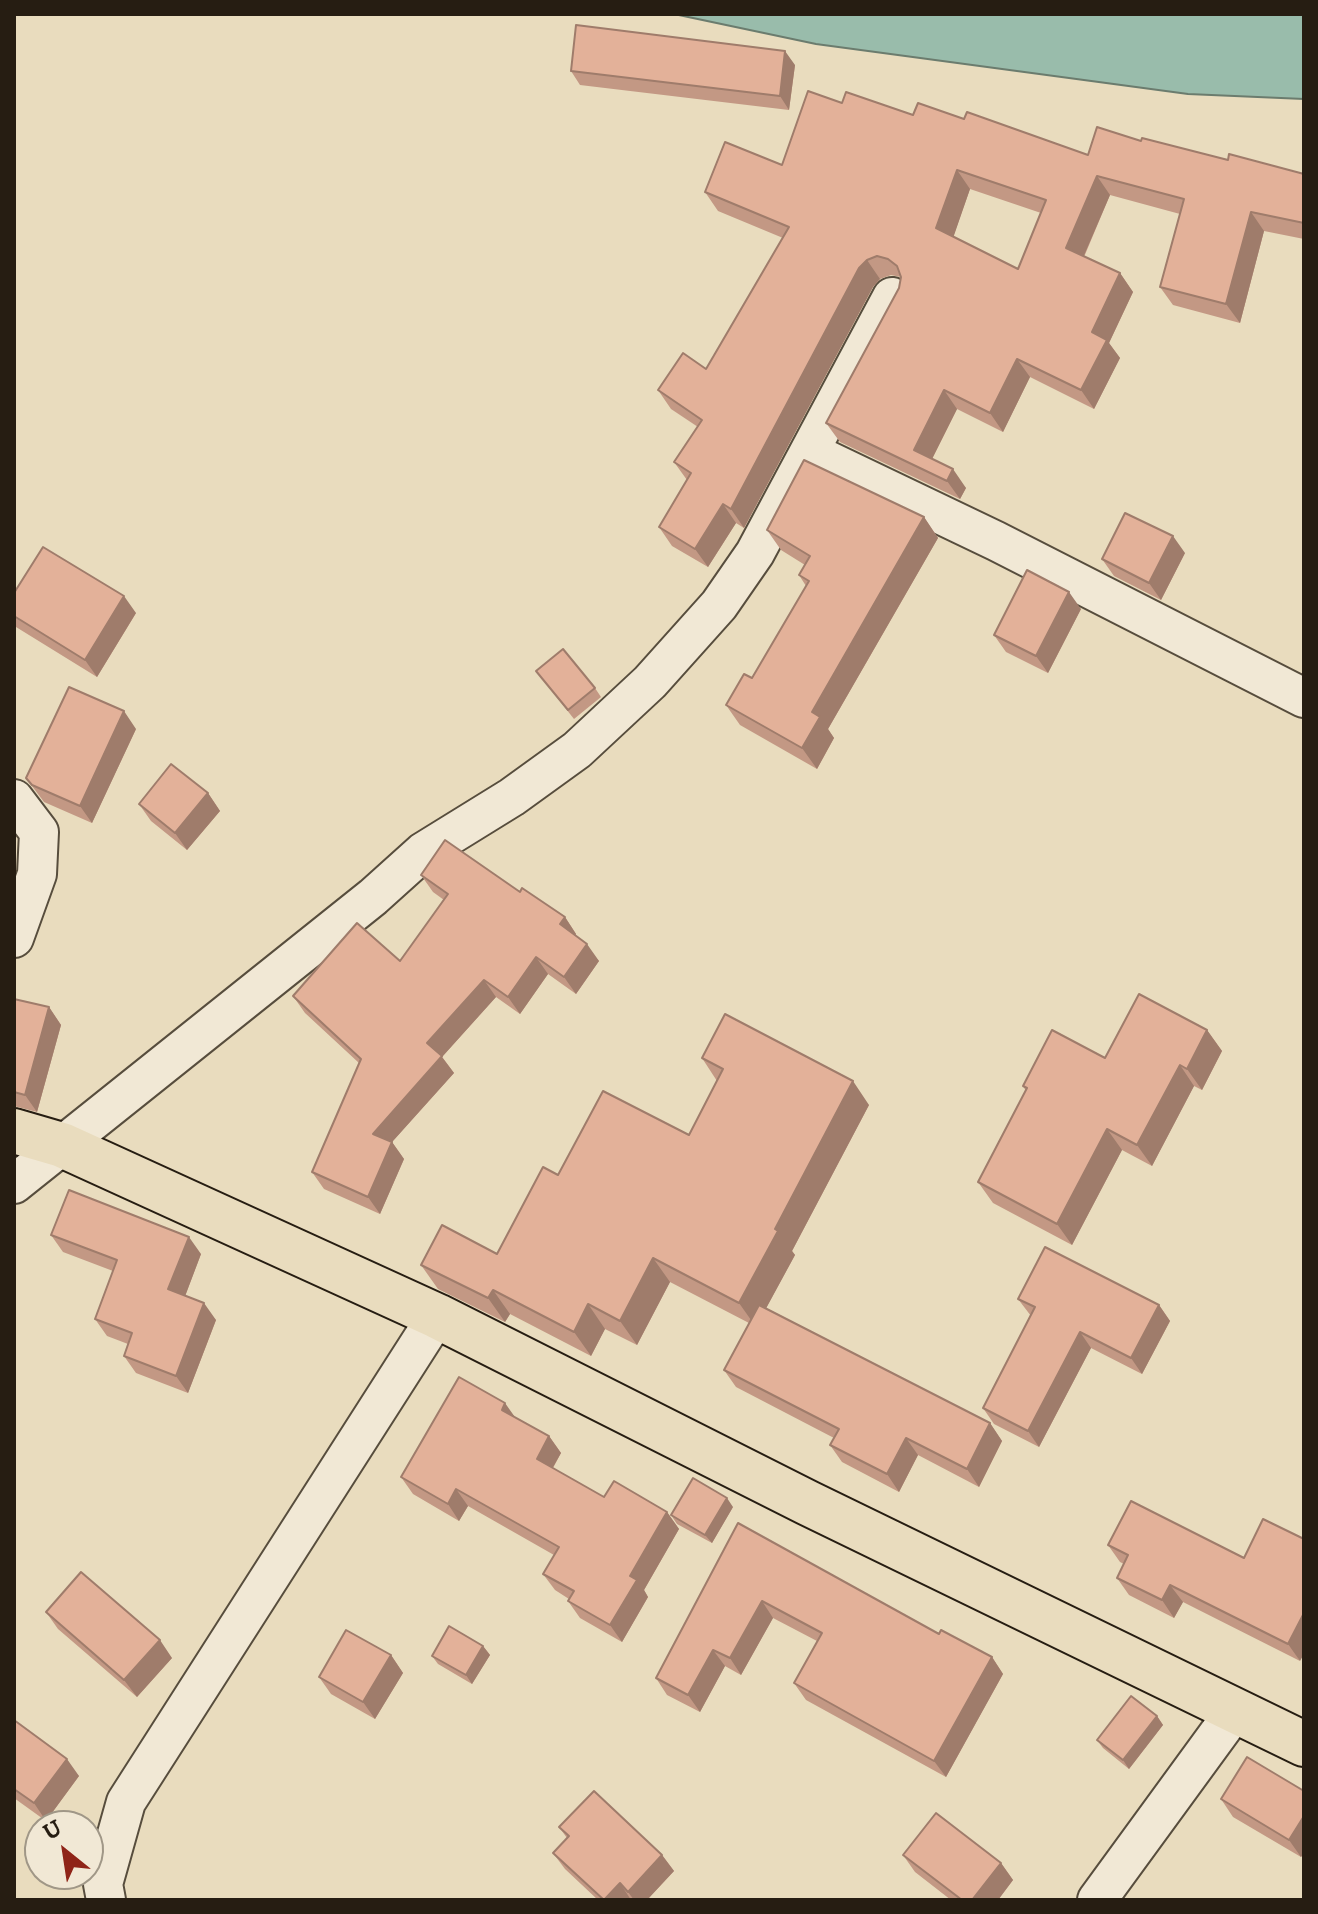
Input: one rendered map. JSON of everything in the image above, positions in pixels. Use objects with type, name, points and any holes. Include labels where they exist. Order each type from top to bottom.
[{"type":"highway","points":[[14,1131],[62,1145],[437,1316],[808,1503],[1304,1744]]},
{"type":"street","points":[[14,1184],[373,897],[423,852],[512,797],[577,750],[650,682],[719,605],[755,553],[892,297]]},
{"type":"street","points":[[810,452],[996,541],[1304,698]]},
{"type":"street","points":[[14,799],[39,832],[37,874],[14,938]]},
{"type":"street","points":[[106,1900],[103,1884],[126,1802],[437,1316]]},
{"type":"street","points":[[1097,1900],[1235,1711]]},
{"type":"shaded area","points":[[674,14],[1304,14],[1304,99],[1188,94],[816,44]]},
{"type":"building","points":[[576,25],[785,51],[780,96],[571,71]]},
{"type":"building","points":[[808,91],[842,103],[846,92],[913,115],[918,103],[964,119],[967,112],[1088,155],[1097,127],[1141,141],[1142,138],[1228,160],[1229,154],[1304,174],[1304,223],[1251,212],[1226,304],[1160,287],[1184,199],[1097,176],[1066,248],[1120,273],[1092,332],[1107,340],[1081,390],[1017,359],[990,413],[944,390],[914,450],[953,469],[947,481],[826,423],[899,288],[901,277],[897,266],[877,256],[867,260],[859,268],[731,509],[723,504],[695,549],[659,527],[691,473],[674,462],[702,420],[658,390],[683,353],[706,369],[789,227],[705,192],[725,142],[782,165]],"holes":[[[957,170],[1046,200],[1018,269],[936,228]]]},
{"type":"building","points":[[804,460],[924,517],[812,712],[820,717],[802,748],[726,705],[744,674],[752,678],[809,581],[799,575],[810,556],[767,530]]},
{"type":"building","points":[[1125,513],[1173,536],[1149,583],[1102,559]]},
{"type":"building","points":[[43,547],[124,596],[85,660],[14,616],[14,593]]},
{"type":"building","points":[[1027,570],[1069,592],[1036,656],[994,635]]},
{"type":"building","points":[[563,649],[595,688],[568,710],[536,671]]},
{"type":"building","points":[[69,687],[124,711],[80,806],[32,785],[26,778]]},
{"type":"building","points":[[171,764],[208,793],[175,833],[139,804]]},
{"type":"building","points":[[445,840],[520,892],[522,888],[565,917],[560,924],[587,944],[564,977],[536,957],[508,997],[484,980],[427,1043],[442,1056],[373,1134],[392,1142],[368,1197],[312,1172],[361,1059],[293,996],[357,923],[400,961],[448,894],[421,875]]},
{"type":"building","points":[[1139,994],[1207,1030],[1187,1069],[1180,1065],[1137,1145],[1107,1129],[1057,1224],[978,1182],[1027,1088],[1023,1086],[1052,1030],[1105,1058]]},
{"type":"building","points":[[14,999],[49,1007],[25,1095],[14,1092]]},
{"type":"building","points":[[725,1014],[853,1081],[739,1303],[653,1258],[620,1321],[588,1304],[574,1332],[493,1290],[488,1298],[421,1265],[442,1225],[497,1254],[543,1167],[558,1175],[603,1091],[689,1135],[723,1069],[702,1058]]},
{"type":"building","points":[[69,1190],[189,1237],[168,1289],[204,1303],[176,1376],[124,1356],[132,1333],[95,1319],[117,1260],[51,1235]]},
{"type":"building","points":[[1045,1247],[1159,1305],[1131,1358],[1080,1332],[1028,1431],[983,1408],[1035,1307],[1018,1299]]},
{"type":"building","points":[[759,1305],[990,1423],[967,1469],[906,1438],[887,1474],[830,1445],[839,1429],[724,1370]]},
{"type":"building","points":[[459,1377],[505,1403],[502,1410],[549,1436],[537,1459],[604,1497],[614,1481],[667,1512],[630,1576],[637,1580],[610,1625],[568,1601],[574,1591],[543,1574],[559,1547],[456,1489],[448,1504],[401,1477]]},
{"type":"building","points":[[693,1478],[727,1498],[705,1535],[671,1515]]},
{"type":"building","points":[[1131,1501],[1244,1558],[1263,1519],[1304,1539],[1304,1613],[1288,1644],[1170,1585],[1162,1600],[1117,1578],[1128,1555],[1108,1545]]},
{"type":"building","points":[[738,1523],[939,1634],[941,1630],[992,1657],[934,1761],[794,1683],[822,1633],[762,1601],[730,1658],[713,1650],[688,1695],[656,1678]]},
{"type":"building","points":[[81,1572],[160,1640],[124,1680],[46,1612]]},
{"type":"building","points":[[449,1626],[483,1646],[466,1675],[432,1656]]},
{"type":"building","points":[[346,1630],[391,1655],[363,1702],[319,1677]]},
{"type":"building","points":[[1131,1696],[1157,1716],[1123,1760],[1097,1740]]},
{"type":"building","points":[[14,1720],[67,1759],[34,1803],[14,1789]]},
{"type":"building","points":[[1247,1757],[1304,1791],[1304,1816],[1289,1840],[1221,1799]]},
{"type":"building","points":[[594,1791],[662,1855],[628,1892],[620,1883],[604,1900],[553,1853],[569,1836],[559,1827]]},
{"type":"building","points":[[936,1813],[1001,1863],[972,1900],[962,1900],[903,1855]]}]
